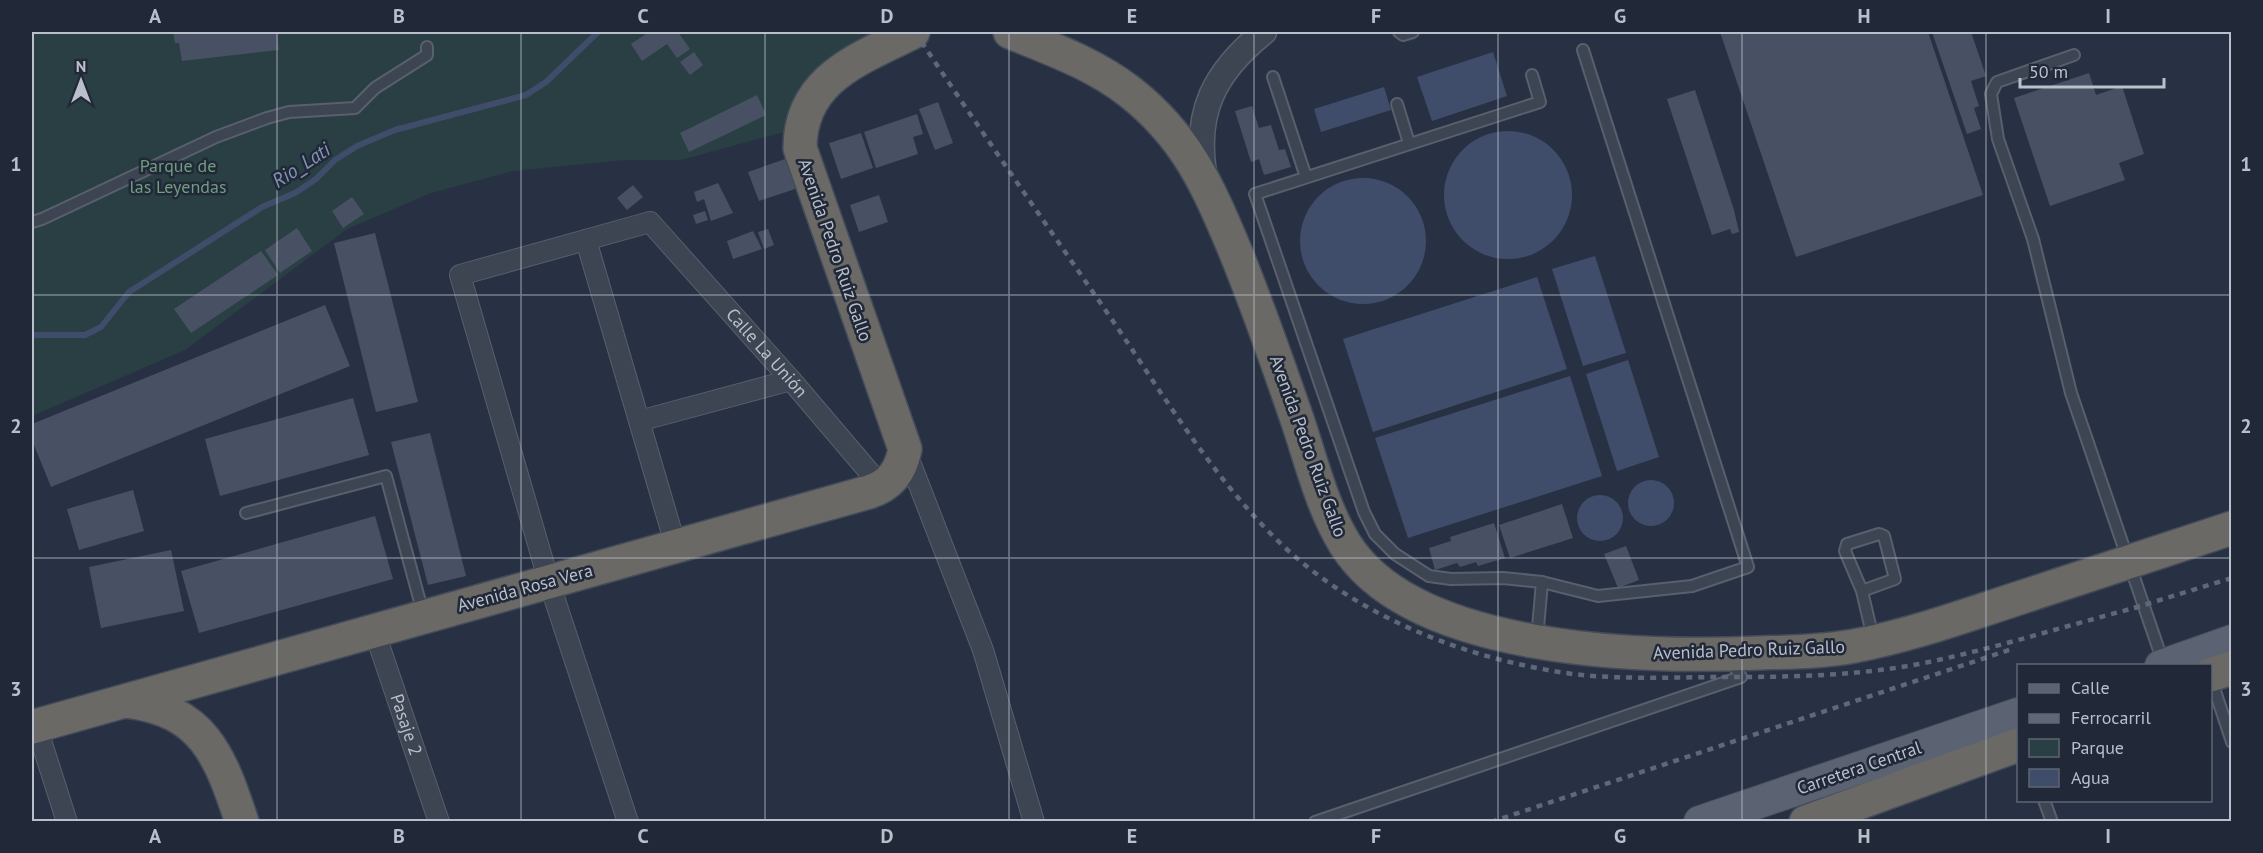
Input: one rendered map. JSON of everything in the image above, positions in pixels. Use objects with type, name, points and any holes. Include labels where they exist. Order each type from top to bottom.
[{"type":"highway","name":"Avenida Pedro Ruiz Gallo","points":[[905,449],[800,148],[800,135],[811,101],[826,81],[845,67],[913,32]]},
{"type":"highway","name":"Avenida Pedro Ruiz Gallo","points":[[1010,32],[1087,63],[1130,92],[1180,142],[1205,180],[1253,294],[1330,513],[1354,556],[1380,583],[1415,604],[1478,626],[1536,641],[1620,652],[1728,654],[1819,651],[1874,642],[1926,629],[2232,528]]},
{"type":"highway","points":[[882,487],[899,470],[905,449]]},
{"type":"highway","name":"Avenida Rosa Vera","points":[[34,726],[676,547],[882,487]]},
{"type":"highway","points":[[2212,677],[2232,668]]},
{"type":"highway","points":[[123,700],[166,711],[203,737],[224,767],[242,822]]},
{"type":"highway","name":"Carretera Central","points":[[1806,822],[2017,746]]},
{"type":"main road","points":[[2165,664],[2232,641]]},
{"type":"main road","name":"Carretera Central","points":[[1700,822],[2017,715]]},
{"type":"street","points":[[1205,180],[1201,145],[1212,94],[1238,52],[1264,32]]},
{"type":"street","name":"Calle La Unión","points":[[586,240],[650,222],[791,380],[882,487]]},
{"type":"street","points":[[628,822],[549,582],[460,275],[586,240],[676,547]]},
{"type":"street","points":[[639,421],[791,380]]},
{"type":"street","points":[[905,449],[983,650],[1034,822]]},
{"type":"street","name":"Pasaje 2","points":[[374,630],[439,822]]},
{"type":"street","points":[[34,726],[67,822]]},
{"type":"lane","points":[[1399,32],[1403,35],[1413,32]]},
{"type":"lane","points":[[32,222],[216,137],[267,118],[289,112],[355,108],[375,88],[419,63],[427,56],[427,46]]},
{"type":"lane","points":[[1532,75],[1540,102],[1256,194],[1360,502],[1375,534],[1395,554],[1429,576],[1542,582],[1598,596],[1692,586],[1748,567],[1583,50]]},
{"type":"lane","points":[[2074,55],[1997,82],[1991,94],[1998,139],[2032,239],[2071,393],[2162,664]]},
{"type":"lane","points":[[1273,77],[1306,177]]},
{"type":"lane","points":[[1397,104],[1409,143]]},
{"type":"lane","points":[[246,513],[386,476],[424,616]]},
{"type":"lane","points":[[1862,591],[1895,579],[1884,536],[1879,534],[1846,544],[1845,550],[1862,591],[1874,642]]},
{"type":"lane","points":[[1536,641],[1542,582]]},
{"type":"lane","points":[[1315,822],[1741,677],[1728,654]]},
{"type":"lane","points":[[2212,680],[2232,742]]},
{"type":"lane","points":[[2044,802],[2052,822]]},
{"type":"green space","name":"Parque de las Leyendas","points":[[32,32],[868,32],[872,42],[791,130],[681,160],[624,160],[513,171],[431,193],[347,229],[185,350],[32,416]]},
{"type":"water","points":[[1493,52],[1507,96],[1432,121],[1417,77]]},
{"type":"water","points":[[1384,87],[1391,110],[1321,132],[1314,109]]},
{"type":"water","points":[[1508,131],[1532,136],[1553,150],[1567,171],[1572,195],[1567,219],[1553,240],[1532,254],[1508,259],[1484,254],[1463,240],[1449,219],[1444,195],[1449,171],[1463,150],[1484,136]]},
{"type":"water","points":[[1363,178],[1387,182],[1408,196],[1422,217],[1426,241],[1422,265],[1408,286],[1387,300],[1363,304],[1339,300],[1318,286],[1304,265],[1300,241],[1304,217],[1318,196],[1339,182]]},
{"type":"water","points":[[1595,256],[1626,353],[1583,366],[1552,269]]},
{"type":"water","points":[[1537,277],[1567,369],[1373,432],[1343,339]]},
{"type":"water","points":[[1628,360],[1659,457],[1617,471],[1586,374]]},
{"type":"water","points":[[1570,376],[1602,476],[1408,538],[1375,438]]},
{"type":"water","points":[[1651,480],[1667,487],[1674,503],[1667,519],[1651,526],[1635,519],[1628,503],[1635,487]]},
{"type":"water","points":[[1600,495],[1616,502],[1623,518],[1616,534],[1600,541],[1584,534],[1577,518],[1584,502]]},
{"type":"building","points":[[173,32],[277,32],[279,50],[182,61],[179,43],[175,43]]},
{"type":"building","points":[[649,32],[678,32],[690,49],[677,58],[667,44],[642,61],[631,44]]},
{"type":"building","points":[[1720,32],[1928,32],[1983,195],[1796,257]]},
{"type":"building","points":[[1932,32],[1971,32],[1986,76],[1971,81],[1979,106],[1974,108],[1981,129],[1967,134]]},
{"type":"building","points":[[694,52],[703,65],[690,75],[680,62]]},
{"type":"building","points":[[2089,73],[2096,95],[2122,86],[2144,154],[2119,163],[2125,180],[2050,206],[2014,98]]},
{"type":"building","points":[[1695,90],[1734,210],[1739,232],[1732,234],[1730,229],[1712,235],[1667,99]]},
{"type":"building","points":[[757,95],[766,115],[689,152],[680,133]]},
{"type":"building","points":[[938,102],[953,143],[935,150],[919,109]]},
{"type":"building","points":[[1252,106],[1259,128],[1271,125],[1279,150],[1285,149],[1291,167],[1264,175],[1259,159],[1251,162],[1235,111]]},
{"type":"building","points":[[917,114],[923,134],[913,137],[918,154],[876,168],[864,132]]},
{"type":"building","points":[[861,133],[873,168],[841,179],[829,143]]},
{"type":"building","points":[[788,158],[798,188],[759,201],[748,172]]},
{"type":"building","points":[[718,183],[733,213],[711,221],[704,199],[697,202],[694,192]]},
{"type":"building","points":[[633,185],[643,197],[627,210],[617,198]]},
{"type":"building","points":[[879,195],[888,222],[859,232],[850,205]]},
{"type":"building","points":[[352,197],[364,214],[343,228],[332,211]]},
{"type":"building","points":[[705,211],[708,220],[696,224],[693,215]]},
{"type":"building","points":[[297,228],[312,251],[280,273],[265,250]]},
{"type":"building","points":[[768,229],[774,245],[764,249],[758,232]]},
{"type":"building","points":[[753,231],[762,249],[733,259],[727,241]]},
{"type":"building","points":[[375,233],[418,402],[376,412],[334,243]]},
{"type":"building","points":[[261,251],[278,275],[191,333],[174,309]]},
{"type":"building","points":[[325,305],[350,366],[51,487],[32,440],[32,424]]},
{"type":"building","points":[[353,398],[369,455],[220,496],[205,439]]},
{"type":"building","points":[[430,433],[466,576],[428,585],[391,442]]},
{"type":"building","points":[[133,490],[144,531],[79,550],[67,509]]},
{"type":"building","points":[[1562,504],[1573,538],[1510,558],[1499,525]]},
{"type":"building","points":[[375,516],[393,579],[199,633],[181,571]]},
{"type":"building","points":[[1494,523],[1505,558],[1478,566],[1476,562],[1460,567],[1457,563],[1435,570],[1429,548],[1451,541],[1450,537]]},
{"type":"building","points":[[1626,546],[1639,580],[1618,588],[1604,554]]},
{"type":"building","points":[[171,550],[184,611],[101,628],[89,567]]},
{"type":"waterway","name":"Rio_Lati","points":[[32,335],[85,335],[101,327],[129,292],[262,207],[295,193],[316,179],[335,160],[357,146],[395,130],[526,95],[546,82],[598,32]]},
{"type":"railway","points":[[915,32],[1169,405],[1228,485],[1271,534],[1302,562],[1336,588],[1410,628],[1490,657],[1573,674],[1630,678],[1799,676],[1871,671],[1919,664],[2142,606]]},
{"type":"railway","points":[[2134,608],[2232,578]]},
{"type":"railway","points":[[1491,822],[2012,649]]}]
